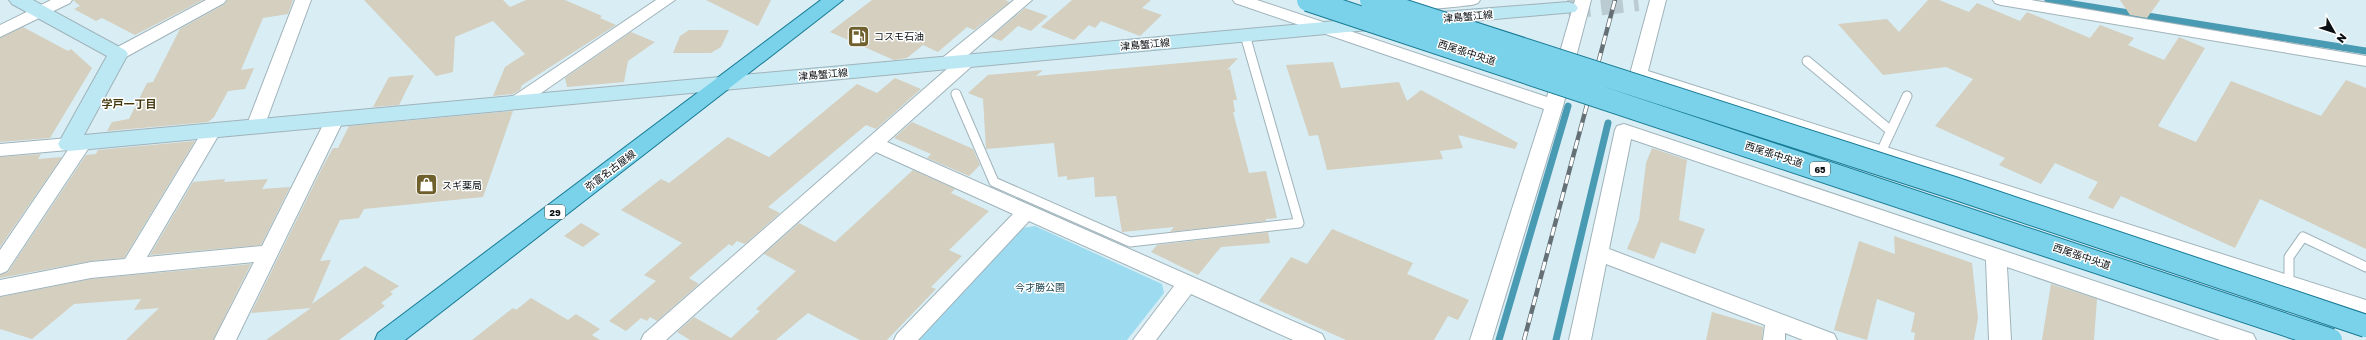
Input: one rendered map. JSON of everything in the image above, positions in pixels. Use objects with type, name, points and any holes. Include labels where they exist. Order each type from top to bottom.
[{"type":"main road","name":"弥富名古屋線","points":[[387,340],[833,0]]},
{"type":"main road","name":"西尾張中央道","points":[[1308,0],[1950,212],[2331,340]]},
{"type":"main road","name":"西尾張中央道","points":[[1372,0],[1947,186],[2366,326]]},
{"type":"street","points":[[19,0],[118,54]]},
{"type":"street","points":[[0,32],[64,0]]},
{"type":"street","points":[[0,266],[76,143],[118,54],[218,0]]},
{"type":"street","points":[[255,127],[303,0]]},
{"type":"street","points":[[515,102],[667,0]]},
{"type":"street","points":[[652,340],[874,144],[957,62],[1024,0]]},
{"type":"street","points":[[1241,0],[1554,106]]},
{"type":"street","points":[[1412,0],[1425,4],[1472,0]]},
{"type":"street","points":[[1658,0],[1639,74],[2366,308]]},
{"type":"street","points":[[2001,0],[2366,61]]},
{"type":"street","points":[[1481,340],[1554,106],[1575,4]]},
{"type":"street","name":"津島蟹江線","points":[[76,143],[1575,4]]},
{"type":"street","points":[[225,340],[335,119]]},
{"type":"street","points":[[1580,340],[1600,254],[1624,130],[1996,258],[2245,340]]},
{"type":"street","points":[[131,266],[212,131]]},
{"type":"street","points":[[0,150],[76,143]]},
{"type":"street","points":[[874,144],[1187,285],[1314,340]]},
{"type":"street","points":[[905,340],[1026,212]]},
{"type":"street","points":[[0,288],[91,270],[268,253]]},
{"type":"street","points":[[1600,254],[1775,330],[1826,340]]},
{"type":"street","points":[[1996,258],[2000,340]]},
{"type":"street","points":[[1144,340],[1187,285]]},
{"type":"lane","points":[[956,94],[994,182],[1130,242],[1299,223],[1246,35]]},
{"type":"lane","points":[[1808,61],[1891,131]]},
{"type":"lane","points":[[1881,152],[1907,96]]},
{"type":"lane","points":[[2289,283],[2289,257],[2302,237],[2366,267]]},
{"type":"green space","name":"今才勝公園","points":[[1035,226],[1162,284],[1164,293],[1127,340],[918,340],[1022,228]]},
{"type":"building","points":[[73,0],[203,0],[135,35],[102,18],[96,21],[74,9],[80,6]]},
{"type":"building","points":[[227,0],[293,0],[288,14],[263,18],[241,70],[254,68],[245,89],[228,91],[214,117],[208,122],[107,131],[112,122],[129,119],[147,83],[153,82],[180,29],[225,4]]},
{"type":"building","points":[[364,0],[503,0],[510,7],[526,0],[565,0],[602,16],[600,18],[616,25],[522,85],[520,90],[513,94],[493,96],[505,67],[525,54],[493,21],[455,37],[453,72],[436,76]]},
{"type":"building","points":[[706,0],[771,0],[758,26]]},
{"type":"building","points":[[872,0],[1005,0],[1010,2],[974,30],[967,27],[938,52],[923,45],[907,58],[894,60],[830,32]]},
{"type":"building","points":[[1072,0],[1151,0],[1142,8],[1162,15],[1140,36],[1101,21],[1095,28],[1089,25],[1074,40],[1041,27]]},
{"type":"building","points":[[1928,0],[1939,0],[1969,12],[1977,3],[2020,21],[2027,12],[2090,38],[2100,25],[2134,38],[2128,45],[2164,60],[2179,37],[2205,48],[2158,126],[2196,142],[2231,81],[2321,116],[2346,80],[2366,88],[2366,249],[2260,199],[2235,248],[2121,196],[2113,209],[2088,198],[2098,182],[2055,163],[2041,184],[1999,165],[2005,158],[1935,126],[1973,79],[1946,67],[1883,75],[1838,24],[1887,19],[1899,32]]},
{"type":"building","points":[[2120,0],[2160,0],[2147,18],[2130,15]]},
{"type":"building","points":[[1025,8],[1048,16],[1031,31],[1018,26],[1001,41],[991,37]]},
{"type":"building","points":[[23,27],[68,51],[71,49],[92,68],[50,138],[0,142],[0,38]]},
{"type":"building","points":[[689,30],[729,30],[721,47],[711,53],[673,53],[680,36]]},
{"type":"building","points":[[631,32],[655,42],[628,61],[624,82],[567,87],[565,78]]},
{"type":"building","points":[[1238,58],[1227,70],[1230,69],[1237,100],[1233,100],[1235,112],[1233,112],[1249,173],[1266,171],[1277,218],[1266,219],[1266,221],[1170,232],[1174,227],[1122,232],[1116,196],[1095,197],[1094,177],[1067,180],[1067,176],[1058,177],[1054,143],[986,149],[983,99],[968,93],[988,75],[1043,70],[1036,76]]},
{"type":"building","points":[[1333,62],[1341,88],[1399,82],[1407,101],[1421,90],[1518,143],[1515,149],[1458,135],[1463,148],[1440,151],[1443,159],[1327,170],[1318,135],[1309,136],[1286,65]]},
{"type":"building","points":[[414,75],[399,105],[373,107],[389,77]]},
{"type":"building","points":[[895,78],[921,89],[876,129],[866,125],[768,207],[780,213],[745,244],[737,241],[732,246],[729,244],[689,278],[699,284],[657,321],[650,317],[647,321],[641,318],[626,331],[609,321],[656,281],[644,275],[682,243],[621,210],[661,179],[669,183],[728,137],[769,157],[857,84],[877,93]]},
{"type":"building","points":[[513,111],[483,197],[364,209],[359,218],[340,220],[320,261],[331,260],[312,304],[365,266],[399,286],[390,292],[393,294],[381,303],[385,306],[339,340],[266,340],[311,308],[251,313],[323,166],[333,148],[338,148],[349,126]]},
{"type":"building","points":[[912,122],[973,149],[980,165],[969,176],[927,158],[931,154],[894,138]]},
{"type":"building","points":[[195,141],[124,258],[91,261],[0,278],[0,275],[8,272],[86,155],[96,154],[98,150]]},
{"type":"building","points":[[1652,148],[1687,160],[1679,220],[1705,229],[1695,254],[1661,242],[1654,259],[1627,249],[1639,220],[1646,163]]},
{"type":"building","points":[[41,154],[38,159],[62,157],[0,247],[0,157]]},
{"type":"building","points":[[913,170],[955,189],[951,193],[989,211],[949,250],[962,256],[931,287],[936,289],[887,340],[860,340],[808,313],[776,340],[690,340],[677,332],[694,317],[731,338],[760,311],[756,309],[796,271],[764,254],[799,223],[835,242]]},
{"type":"building","points":[[225,179],[224,182],[268,179],[262,189],[290,187],[261,245],[150,255],[193,182]]},
{"type":"building","points":[[581,223],[600,234],[583,247],[564,236]]},
{"type":"building","points":[[1332,229],[1413,263],[1407,274],[1469,300],[1458,320],[1448,316],[1434,340],[1346,340],[1259,301],[1291,257],[1307,264]]},
{"type":"building","points":[[1268,232],[1270,243],[1221,247],[1198,275],[1151,252],[1157,245]]},
{"type":"building","points":[[1894,236],[1972,263],[1978,318],[1974,340],[1914,340],[1915,333],[1911,332],[1915,313],[1877,299],[1867,340],[1834,330],[1859,241],[1895,254]]},
{"type":"building","points":[[251,264],[213,340],[126,340],[159,308],[134,310],[141,299],[74,304],[32,339],[0,329],[0,297],[91,279]]},
{"type":"building","points":[[2051,284],[2097,299],[2094,340],[2042,340]]},
{"type":"building","points":[[531,298],[568,320],[576,314],[600,329],[592,335],[600,340],[472,340],[513,308],[516,310]]},
{"type":"building","points":[[1712,312],[1763,327],[1762,340],[1706,340]]},
{"type":"waterway","points":[[2048,0],[2366,51]]},
{"type":"waterway","points":[[1499,340],[1568,106]]},
{"type":"waterway","points":[[1556,340],[1608,123]]},
{"type":"tunnel","points":[[1568,8],[1638,0]]},
{"type":"railway","points":[[1524,340],[1615,0]]},
{"type":"place","name":"コスモ石油","points":[[858,36]]},
{"type":"place","name":"スギ薬局","points":[[426,185]]},
{"type":"district","name":"学戸一丁目","points":[[129,103]]}]
